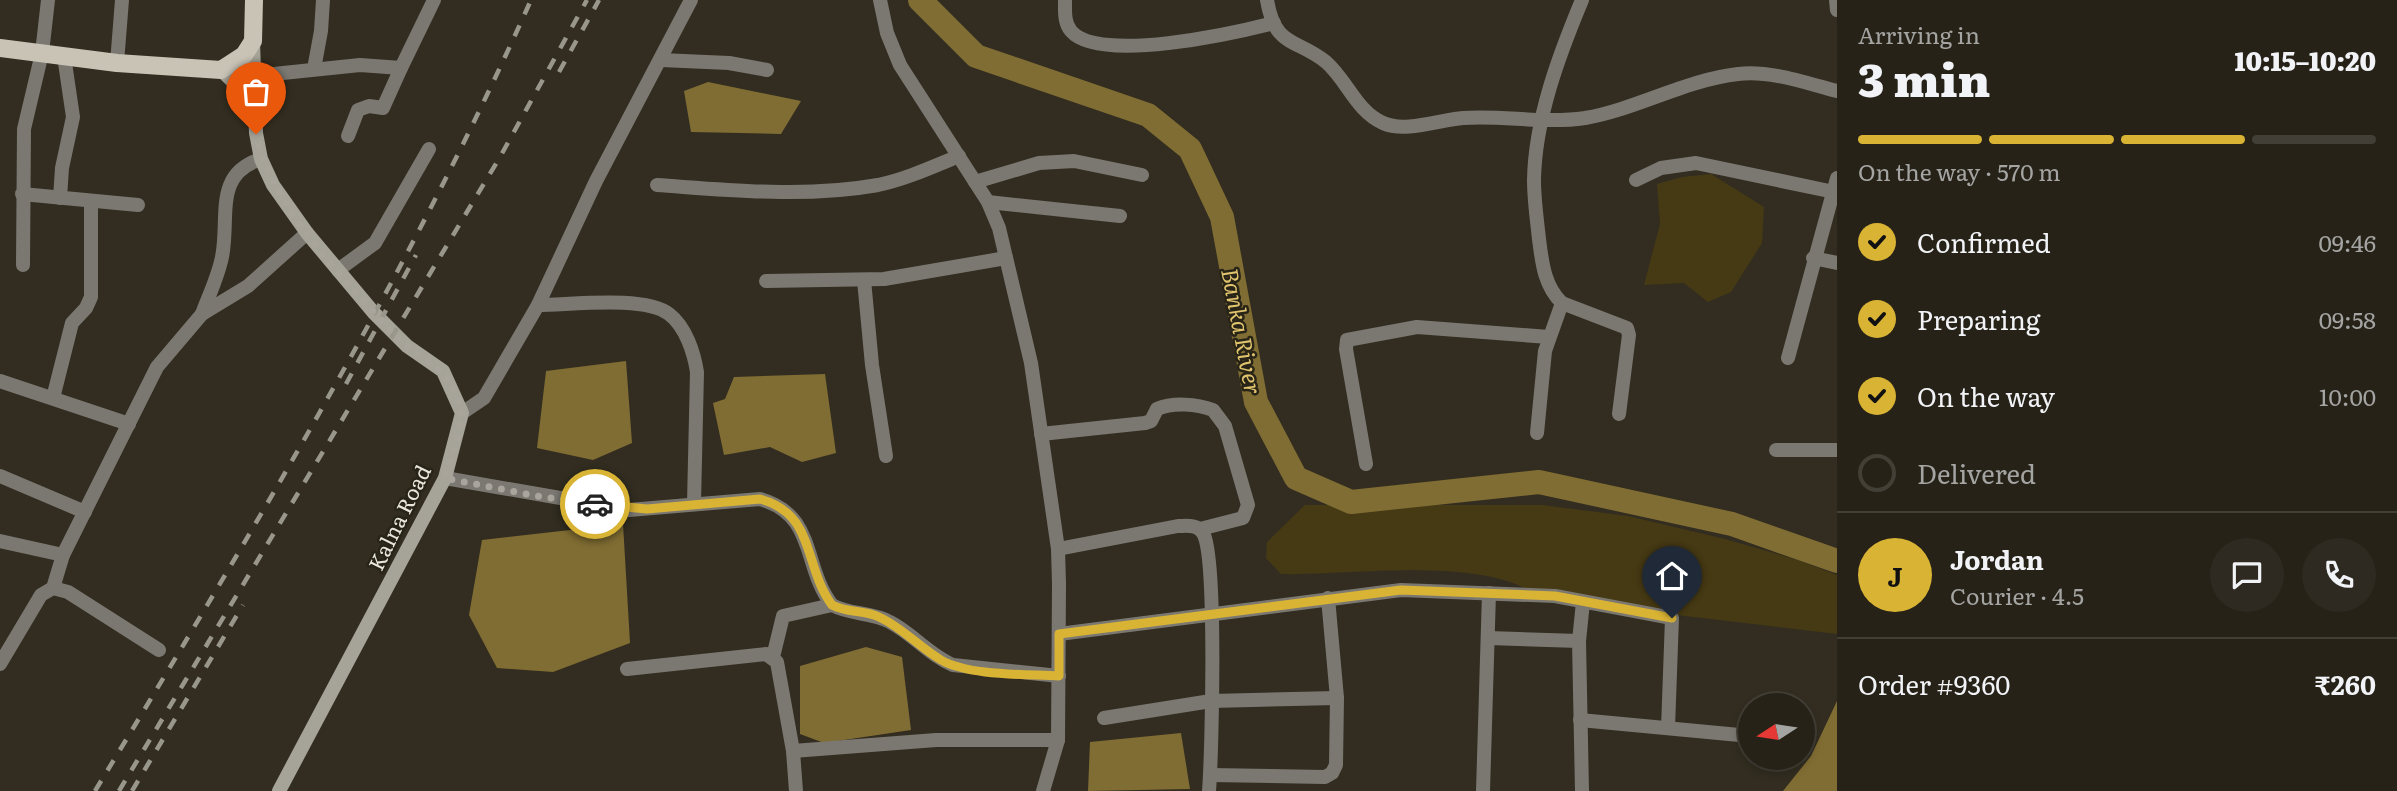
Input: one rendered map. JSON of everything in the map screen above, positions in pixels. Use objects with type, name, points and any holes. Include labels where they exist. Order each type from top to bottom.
[{"type":"main road","points":[[0,48],[117,63],[221,70],[244,55],[253,41],[254,0]]},
{"type":"street","points":[[23,265],[24,129],[42,53],[48,0]]},
{"type":"street","points":[[117,63],[122,0]]},
{"type":"street","points":[[314,69],[323,0]]},
{"type":"street","points":[[348,136],[358,110],[369,106],[383,108],[434,0]]},
{"type":"street","points":[[253,41],[254,102],[261,159],[273,185],[307,233],[407,346],[443,371],[462,413],[484,398],[538,305],[596,181],[691,0]]},
{"type":"street","points":[[880,0],[887,33],[900,65],[988,202],[999,228],[1031,363],[1058,549],[1058,740],[1043,791]]},
{"type":"street","points":[[1065,0],[1069,29],[1078,38],[1100,44],[1132,46],[1223,36],[1274,23]]},
{"type":"street","points":[[1267,0],[1281,35],[1334,69],[1353,97],[1385,124],[1398,126],[1464,118],[1542,122],[1586,118],[1657,99],[1719,77],[1741,73],[1797,80],[1837,91]]},
{"type":"street","points":[[1582,0],[1566,37],[1542,122],[1534,178],[1536,211],[1548,285],[1562,303],[1627,328],[1629,335],[1619,414]]},
{"type":"street","points":[[1836,0],[1837,10]]},
{"type":"street","points":[[60,198],[62,167],[73,117],[64,56]]},
{"type":"street","points":[[661,60],[729,63],[767,70]]},
{"type":"street","points":[[254,76],[360,65],[401,68]]},
{"type":"street","points":[[221,70],[254,102]]},
{"type":"street","points":[[338,270],[374,243],[429,149]]},
{"type":"street","points":[[657,185],[737,191],[843,189],[877,185],[912,176],[959,156]]},
{"type":"street","points":[[202,314],[223,254],[228,187],[235,172],[244,165],[261,159]]},
{"type":"street","points":[[975,182],[1039,163],[1074,161],[1142,175]]},
{"type":"street","points":[[1636,180],[1661,168],[1696,163],[1835,185],[1788,358]]},
{"type":"street","points":[[22,194],[138,205]]},
{"type":"street","points":[[53,398],[72,323],[86,308],[91,297],[91,201]]},
{"type":"street","points":[[988,202],[1120,216]]},
{"type":"street","points":[[0,664],[41,595],[53,588],[63,555],[157,367],[202,314],[248,285],[307,233]]},
{"type":"street","points":[[766,281],[864,280],[1006,258]]},
{"type":"street","points":[[1814,258],[1837,263]]},
{"type":"street","points":[[864,280],[872,365],[886,456]]},
{"type":"street","points":[[1537,433],[1549,337],[1562,303]]},
{"type":"street","points":[[538,305],[638,304],[659,308],[671,315],[686,336],[697,372],[694,503]]},
{"type":"street","points":[[1366,464],[1346,349],[1347,340],[1417,327],[1549,337]]},
{"type":"street","points":[[0,381],[129,424]]},
{"type":"street","points":[[1041,434],[1145,423],[1150,421],[1157,408],[1164,406],[1194,406],[1213,410],[1225,426],[1248,505],[1243,518],[1200,529]]},
{"type":"street","name":"Kalna Road","points":[[279,791],[444,478],[462,413]]},
{"type":"street","points":[[1776,450],[1837,450]]},
{"type":"street","points":[[0,476],[85,512]]},
{"type":"street","points":[[444,478],[629,510],[760,499],[779,504],[798,523],[832,605]]},
{"type":"street","points":[[1058,549],[1149,530],[1194,526],[1200,529],[1207,545],[1210,614],[1209,791]]},
{"type":"street","points":[[0,541],[63,555]]},
{"type":"street","points":[[53,588],[68,592],[159,650]]},
{"type":"street","points":[[1059,634],[1401,590],[1555,596],[1672,618],[1668,729]]},
{"type":"street","points":[[1483,791],[1489,593]]},
{"type":"street","points":[[1210,775],[1325,777],[1332,774],[1336,765],[1337,698],[1328,598]]},
{"type":"street","points":[[1582,791],[1578,641],[1583,602]]},
{"type":"street","points":[[773,657],[783,617],[832,605],[874,614],[893,623],[941,660],[953,665],[1059,676]]},
{"type":"street","points":[[1488,638],[1578,641]]},
{"type":"street","points":[[627,669],[766,654],[773,657],[777,662],[793,751],[796,791]]},
{"type":"street","points":[[1104,718],[1211,701],[1337,698]]},
{"type":"street","points":[[1580,720],[1738,735]]},
{"type":"street","points":[[793,751],[936,740],[1058,740]]},
{"type":"shaded area","points":[[708,82],[801,101],[781,134],[691,132],[684,91]]},
{"type":"shaded area","points":[[1711,174],[1764,207],[1762,243],[1731,292],[1708,302],[1684,283],[1644,285],[1660,224],[1657,184],[1682,177]]},
{"type":"shaded area","points":[[626,361],[632,443],[593,460],[537,448],[546,371]]},
{"type":"shaded area","points":[[825,374],[836,453],[802,462],[770,447],[724,455],[713,403],[725,399],[734,377]]},
{"type":"shaded area","points":[[1305,505],[1542,505],[1628,516],[1725,539],[1798,560],[1837,575],[1837,634],[1542,599],[1518,585],[1488,576],[1454,572],[1417,570],[1281,574],[1266,558],[1267,542]]},
{"type":"shaded area","points":[[623,524],[630,643],[553,672],[497,668],[469,615],[482,540]]},
{"type":"shaded area","points":[[866,647],[902,657],[911,730],[824,743],[800,734],[800,666]]},
{"type":"shaded area","points":[[1837,701],[1837,791],[1783,791],[1800,770],[1815,770],[1815,748]]},
{"type":"shaded area","points":[[1181,733],[1190,789],[1088,791],[1090,742]]},
{"type":"waterway","name":"Banka River","points":[[920,0],[976,56],[1148,115],[1190,149],[1222,217],[1256,402],[1296,478],[1351,502],[1539,482],[1732,524],[1837,561]]},
{"type":"railway","points":[[95,791],[212,598],[380,303],[433,203],[531,0]]},
{"type":"railway","points":[[119,791],[500,157],[587,0]]},
{"type":"railway","points":[[559,72],[599,0]]},
{"type":"railway","points":[[346,384],[416,255]]},
{"type":"railway","points":[[132,791],[243,605]]},
{"type":"way so far","points":[[256,134],[261,159],[273,185],[307,233],[374,313],[407,346],[443,371],[455,392],[462,413],[444,478],[595,504]]},
{"type":"route","points":[[595,504],[629,510],[760,499],[779,504],[791,513],[798,523],[832,605],[874,614],[893,623],[941,660],[953,665],[1004,673],[1059,676],[1059,634],[1364,593],[1401,590],[1555,596],[1672,618]]}]
